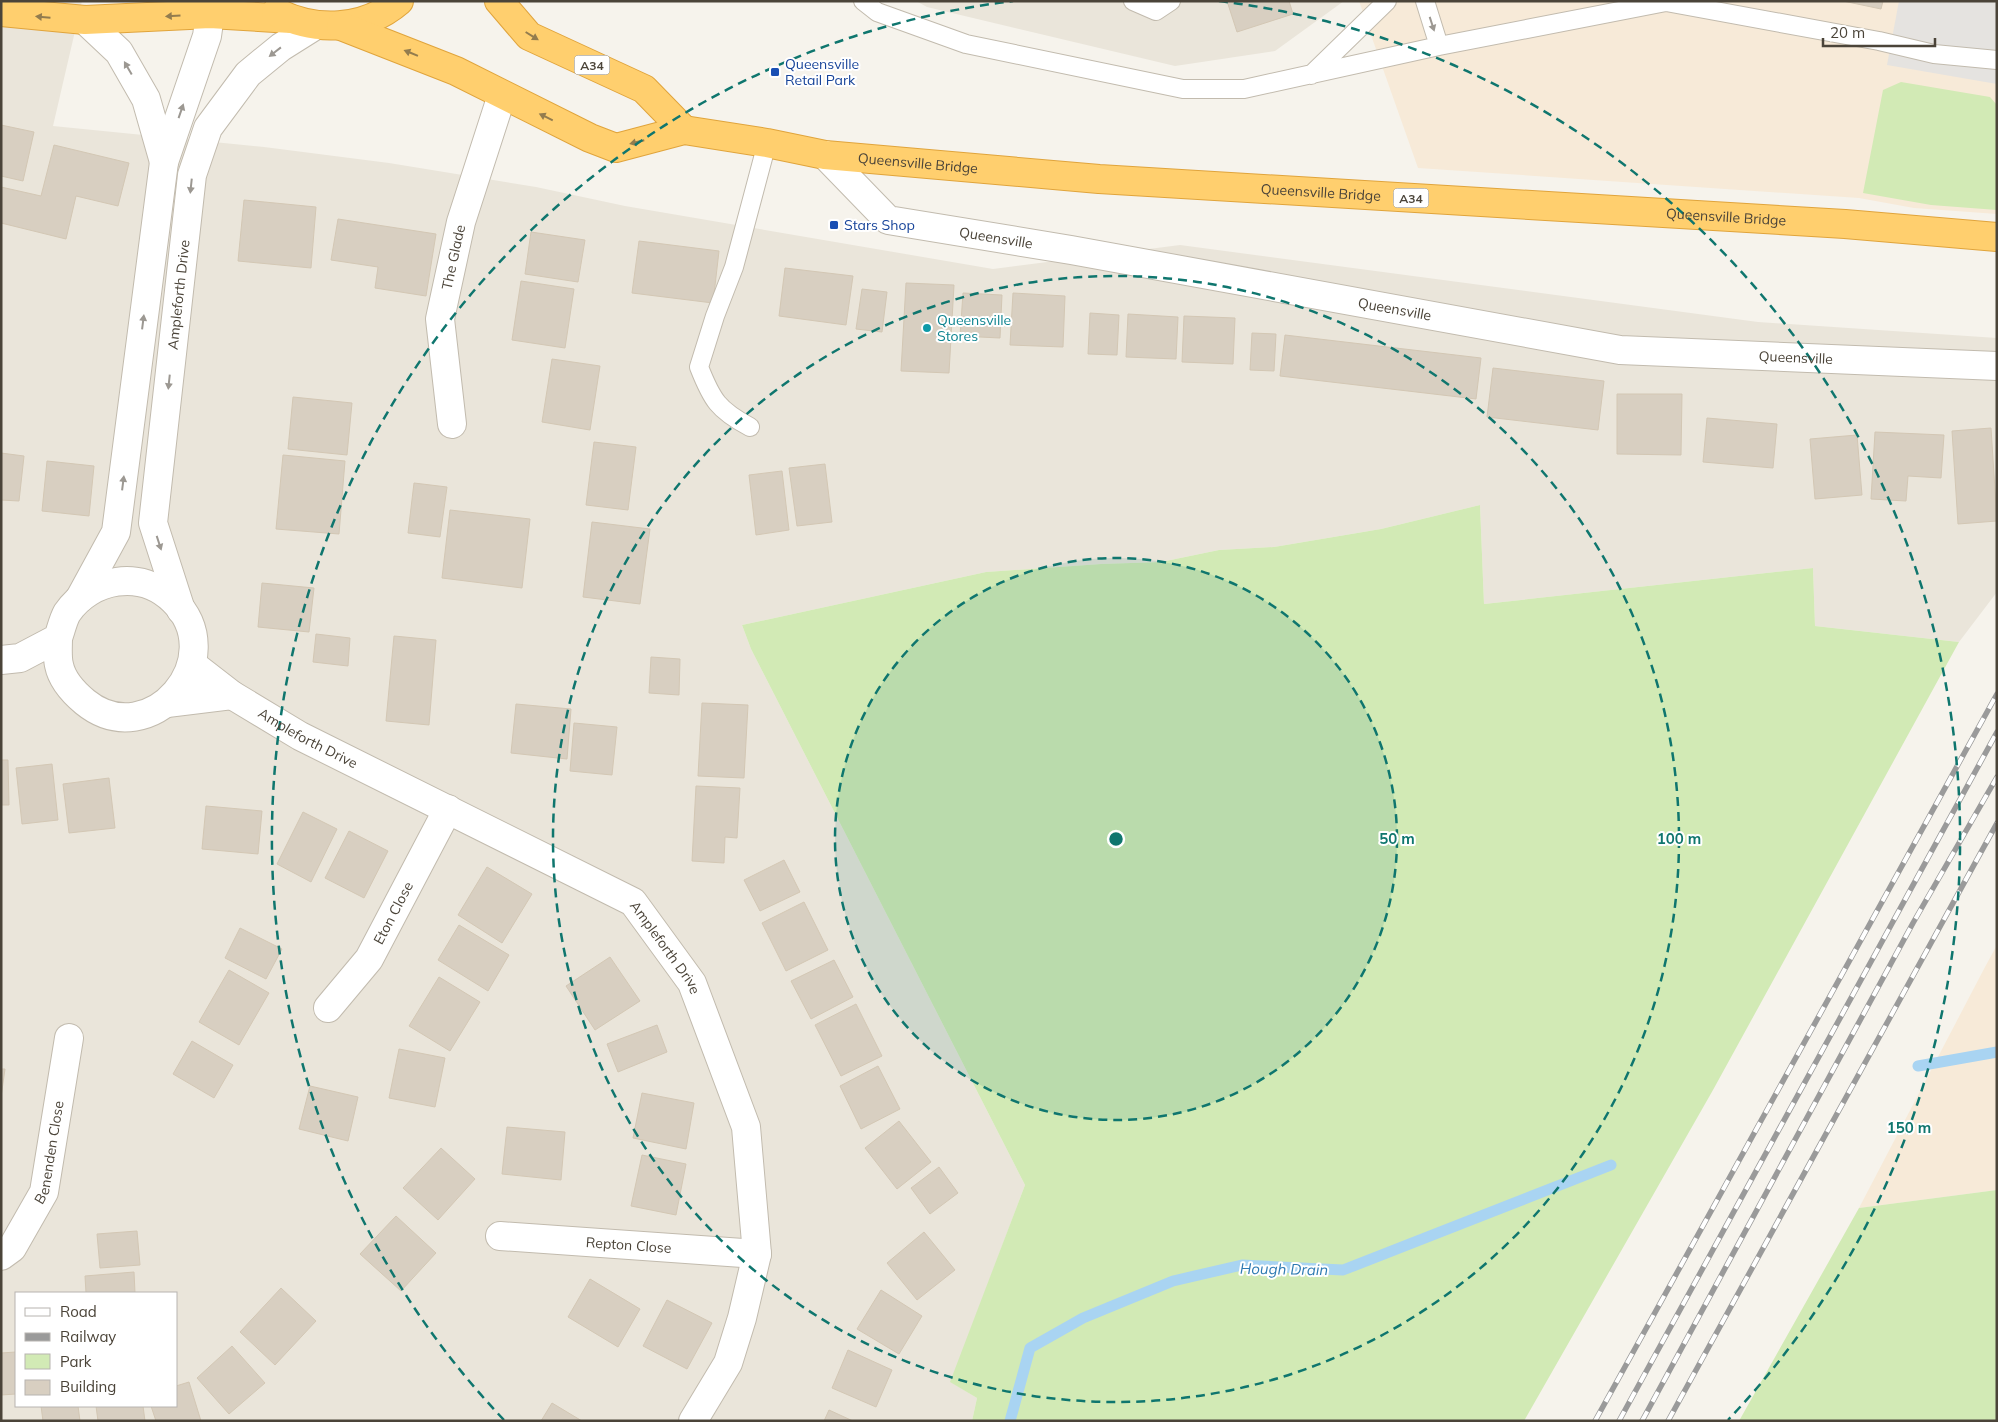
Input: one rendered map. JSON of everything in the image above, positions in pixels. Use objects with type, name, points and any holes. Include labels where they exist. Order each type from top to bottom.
[{"type":"highway","points":[[260,1],[268,8],[316,23],[363,21],[391,8],[399,1]]},
{"type":"highway","name":"A34","points":[[499,1],[529,36],[644,89],[684,130]]},
{"type":"highway","name":"A34","points":[[1,12],[85,20],[211,8],[316,23],[456,71],[590,138],[616,148],[684,130],[825,154]]},
{"type":"highway","name":"Queensville Bridge","points":[[825,154],[1099,179],[1846,224],[1997,237]]},
{"type":"street","name":"Ampleforth Drive","points":[[72,691],[59,665],[58,638],[66,615],[80,598],[116,532],[164,162],[207,36],[211,8]]},
{"type":"street","name":"Ampleforth Drive","points":[[85,20],[119,52],[146,99],[164,162]]},
{"type":"street","name":"Ampleforth Drive","points":[[11,659],[72,691],[95,710],[118,717],[132,717],[155,710],[167,703],[183,686],[192,664],[194,647],[191,631],[181,610],[153,523],[192,175],[208,128],[248,74],[316,23]]},
{"type":"street","name":"The Glade","points":[[452,424],[440,319],[461,222],[502,95]]},
{"type":"street","name":"Queensville","points":[[825,154],[888,220],[1071,250],[1620,350],[1997,366]]},
{"type":"street","name":"Ampleforth Drive","points":[[80,598],[100,586],[114,582],[130,581],[152,586],[172,599],[181,610]]},
{"type":"street","name":"Ampleforth Drive","points":[[11,659],[58,638]]},
{"type":"street","name":"Ampleforth Drive","points":[[192,664],[232,695],[300,736],[633,902],[692,982],[746,1127],[757,1254],[742,1318],[728,1363],[693,1421]]},
{"type":"street","name":"Ampleforth Drive","points":[[167,703],[232,695]]},
{"type":"street","name":"Eton Close","points":[[328,1008],[370,959],[448,809]]},
{"type":"street","name":"Benenden Close","points":[[1,1256],[12,1248],[44,1192],[69,1038]]},
{"type":"street","name":"Repton Close","points":[[500,1236],[757,1254]]},
{"type":"lane","points":[[863,1],[877,12],[966,44],[1183,89],[1244,89],[1311,76],[1440,46],[1666,2],[1880,41],[1934,54],[1997,60]]},
{"type":"lane","points":[[1133,1],[1156,11],[1171,1]]},
{"type":"lane","points":[[1311,76],[1387,1]]},
{"type":"lane","points":[[1425,1],[1440,46]]},
{"type":"lane","points":[[750,427],[733,418],[714,401],[699,367],[715,316],[734,267],[767,143]]},
{"type":"shaded area","points":[[1,1],[82,1],[53,126],[264,147],[389,163],[536,187],[625,206],[993,269],[1180,245],[1758,322],[1997,338],[1997,592],[1959,642],[1815,626],[1813,568],[1484,604],[1480,505],[1381,529],[1274,547],[1219,550],[1161,562],[986,572],[742,625],[751,649],[1025,1185],[951,1382],[977,1398],[972,1421],[1,1421]]},
{"type":"shaded area","points":[[916,1],[1344,1],[1275,51],[1175,66],[927,7]]},
{"type":"shaded area","points":[[1359,1],[1997,1],[1997,214],[1914,208],[1859,198],[1418,168]]},
{"type":"shaded area","points":[[1899,1],[1997,1],[1997,84],[1887,65]]},
{"type":"shaded area","points":[[1997,945],[1997,1190],[1859,1208],[1985,967]]},
{"type":"green space","points":[[1901,82],[1990,97],[1997,105],[1997,210],[1931,205],[1863,193],[1883,90]]},
{"type":"green space","points":[[1480,505],[1484,604],[1813,568],[1815,626],[1959,642],[1713,1090],[1524,1421],[972,1421],[977,1398],[950,1382],[1025,1185],[751,649],[742,625],[986,572],[1161,562],[1219,550],[1274,547],[1381,529]]},
{"type":"green space","points":[[1997,1190],[1997,1421],[1739,1421],[1859,1208]]},
{"type":"building","points":[[1227,1],[1289,1],[1293,14],[1237,32]]},
{"type":"building","points":[[1843,1],[1883,1],[1881,9]]},
{"type":"building","points":[[1,125],[34,132],[23,181],[1,176]]},
{"type":"building","points":[[54,145],[129,163],[118,206],[76,196],[66,239],[1,223],[1,187],[41,196]]},
{"type":"building","points":[[244,200],[316,207],[311,268],[238,261]]},
{"type":"building","points":[[338,219],[436,234],[426,296],[375,288],[378,267],[331,260]]},
{"type":"building","points":[[531,232],[585,240],[578,282],[525,274]]},
{"type":"building","points":[[639,241],[719,251],[713,303],[632,293]]},
{"type":"building","points":[[785,268],[853,276],[846,325],[779,316]]},
{"type":"building","points":[[521,281],[574,289],[565,348],[512,340]]},
{"type":"building","name":"Queensville Stores","points":[[906,283],[954,285],[949,373],[901,371]]},
{"type":"building","points":[[862,289],[887,292],[882,332],[856,329]]},
{"type":"building","points":[[963,293],[1002,295],[1000,338],[960,336]]},
{"type":"building","points":[[1013,293],[1065,296],[1063,347],[1010,345]]},
{"type":"building","points":[[1090,313],[1119,315],[1117,355],[1088,354]]},
{"type":"building","points":[[1128,314],[1178,317],[1176,359],[1126,357]]},
{"type":"building","points":[[1184,316],[1235,318],[1233,364],[1182,362]]},
{"type":"building","points":[[1252,333],[1276,334],[1274,371],[1250,370]]},
{"type":"building","points":[[1285,335],[1481,358],[1476,399],[1280,376]]},
{"type":"building","points":[[552,359],[600,366],[590,430],[542,422]]},
{"type":"building","points":[[1493,368],[1604,381],[1598,430],[1487,417]]},
{"type":"building","points":[[1617,394],[1682,394],[1681,455],[1617,454]]},
{"type":"building","points":[[293,397],[352,403],[347,455],[288,449]]},
{"type":"building","points":[[1707,418],[1777,424],[1773,468],[1703,462]]},
{"type":"building","points":[[1991,428],[1997,521],[1958,524],[1952,431]]},
{"type":"building","points":[[1875,432],[1944,435],[1941,478],[1908,476],[1906,501],[1871,499]]},
{"type":"building","points":[[1857,435],[1862,495],[1815,499],[1810,439]]},
{"type":"building","points":[[594,442],[636,447],[628,510],[586,505]]},
{"type":"building","points":[[1,453],[24,456],[19,501],[1,500]]},
{"type":"building","points":[[283,455],[345,461],[339,534],[276,529]]},
{"type":"building","points":[[47,461],[94,466],[89,516],[42,511]]},
{"type":"building","points":[[825,464],[832,522],[797,526],[789,468]]},
{"type":"building","points":[[782,471],[789,530],[756,535],[749,475]]},
{"type":"building","points":[[414,483],[447,487],[440,537],[408,533]]},
{"type":"building","points":[[450,510],[530,519],[522,588],[442,578]]},
{"type":"building","points":[[592,522],[650,529],[640,604],[583,597]]},
{"type":"building","points":[[262,583],[314,588],[309,632],[258,627]]},
{"type":"building","points":[[316,634],[350,638],[348,666],[313,662]]},
{"type":"building","points":[[394,636],[436,640],[429,725],[386,721]]},
{"type":"building","points":[[651,657],[680,659],[679,695],[649,693]]},
{"type":"building","points":[[702,703],[748,705],[744,778],[698,776]]},
{"type":"building","points":[[516,704],[571,709],[567,759],[511,753]]},
{"type":"building","points":[[574,723],[617,727],[612,775],[570,771]]},
{"type":"building","points":[[1,760],[8,760],[9,805],[1,805]]},
{"type":"building","points":[[52,764],[58,820],[22,824],[16,768]]},
{"type":"building","points":[[109,778],[115,828],[69,833],[63,784]]},
{"type":"building","points":[[696,786],[740,788],[737,838],[725,837],[724,863],[692,861]]},
{"type":"building","points":[[206,806],[262,811],[258,854],[202,849]]},
{"type":"building","points":[[303,812],[337,829],[311,882],[277,864]]},
{"type":"building","points":[[349,831],[388,851],[364,898],[325,878]]},
{"type":"building","points":[[784,860],[800,892],[760,911],[744,880]]},
{"type":"building","points":[[487,867],[532,894],[502,943],[458,915]]},
{"type":"building","points":[[804,902],[828,950],[786,971],[762,923]]},
{"type":"building","points":[[459,925],[509,955],[488,991],[438,960]]},
{"type":"building","points":[[240,928],[282,949],[266,979],[225,958]]},
{"type":"building","points":[[610,957],[640,1001],[595,1030],[566,986]]},
{"type":"building","points":[[834,960],[853,997],[811,1019],[791,981]]},
{"type":"building","points":[[229,970],[269,993],[239,1045],[199,1022]]},
{"type":"building","points":[[439,977],[480,1002],[450,1051],[409,1026]]},
{"type":"building","points":[[856,1004],[882,1056],[841,1076],[815,1025]]},
{"type":"building","points":[[657,1025],[667,1052],[618,1072],[607,1044]]},
{"type":"building","points":[[192,1041],[233,1065],[214,1098],[173,1074]]},
{"type":"building","points":[[399,1049],[445,1058],[435,1107],[389,1098]]},
{"type":"building","points":[[878,1066],[900,1109],[861,1129],[840,1086]]},
{"type":"building","points":[[1,1069],[5,1069],[1,1097]]},
{"type":"building","points":[[310,1086],[358,1097],[348,1141],[299,1129]]},
{"type":"building","points":[[642,1093],[694,1103],[686,1149],[633,1138]]},
{"type":"building","points":[[899,1121],[931,1162],[897,1189],[865,1148]]},
{"type":"building","points":[[507,1127],[565,1132],[561,1180],[502,1174]]},
{"type":"building","points":[[441,1148],[475,1179],[438,1220],[403,1188]]},
{"type":"building","points":[[642,1155],[686,1164],[676,1215],[631,1206]]},
{"type":"building","points":[[939,1167],[958,1193],[930,1214],[911,1188]]},
{"type":"building","points":[[396,1216],[436,1253],[401,1291],[360,1254]]},
{"type":"building","points":[[137,1231],[140,1265],[100,1268],[97,1234]]},
{"type":"building","points":[[924,1232],[955,1270],[917,1300],[887,1263]]},
{"type":"building","points":[[134,1272],[135,1292],[86,1292],[85,1276]]},
{"type":"building","points":[[590,1279],[640,1309],[618,1347],[568,1317]]},
{"type":"building","points":[[281,1288],[316,1321],[275,1365],[240,1332]]},
{"type":"building","points":[[881,1290],[922,1316],[899,1354],[857,1329]]},
{"type":"building","points":[[667,1300],[712,1323],[687,1369],[643,1346]]},
{"type":"building","points":[[232,1346],[265,1383],[229,1414],[197,1378]]},
{"type":"building","points":[[848,1350],[892,1370],[876,1407],[832,1388]]},
{"type":"building","points":[[15,1352],[15,1394],[1,1395],[1,1353]]},
{"type":"building","points":[[189,1382],[201,1421],[156,1421],[151,1407],[178,1407],[178,1385]]},
{"type":"building","points":[[552,1403],[582,1421],[541,1421]]},
{"type":"building","points":[[41,1407],[78,1407],[80,1421],[43,1421]]},
{"type":"building","points":[[96,1407],[143,1407],[145,1421],[98,1421]]},
{"type":"building","points":[[829,1410],[853,1421],[824,1421]]},
{"type":"waterway","name":"Hough Drain","points":[[1918,1066],[1997,1052]]},
{"type":"waterway","name":"Hough Drain","points":[[1010,1421],[1030,1348],[1083,1318],[1173,1281],[1242,1265],[1343,1270],[1611,1165]]},
{"type":"railway","points":[[1595,1421],[1997,694]]},
{"type":"railway","points":[[1619,1421],[1997,732]]},
{"type":"railway","points":[[1642,1421],[1913,923],[1997,777]]},
{"type":"railway","points":[[1668,1421],[1997,823]]},
{"type":"place","name":"Queensville Retail Park","points":[[775,72]]},
{"type":"place","name":"Stars Shop","points":[[834,225]]},
{"type":"place","name":"Queensville Stores","points":[[927,328]]}]
